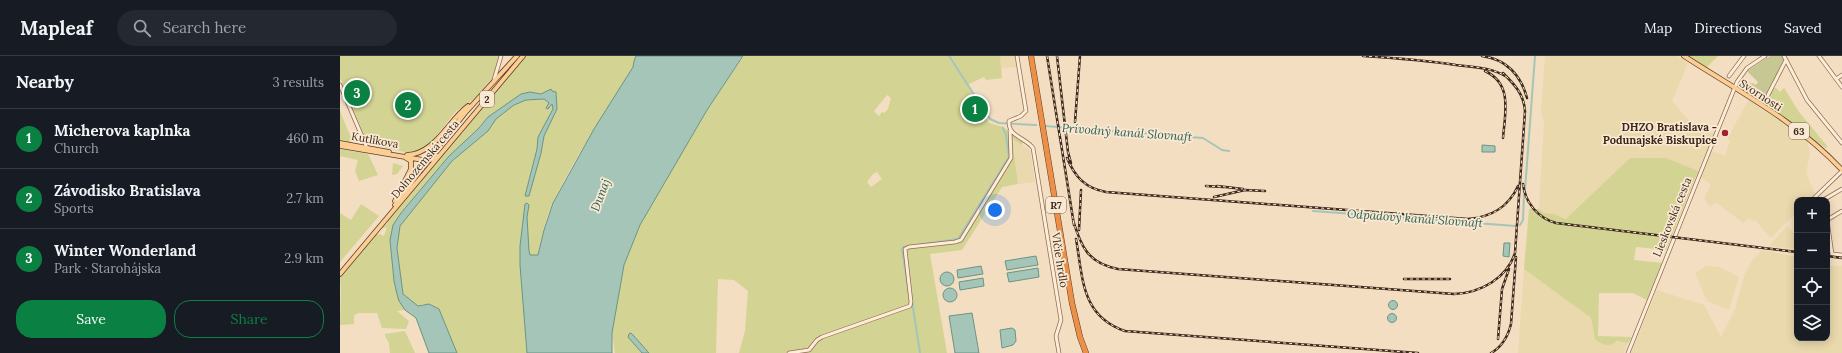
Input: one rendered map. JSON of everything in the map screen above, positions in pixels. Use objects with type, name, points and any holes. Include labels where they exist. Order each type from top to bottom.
[{"type":"highway","name":"R7","points":[[1027,56],[1069,303],[1082,353]]},
{"type":"highway","name":"R7","points":[[1031,56],[1072,303],[1080,337],[1086,353]]},
{"type":"main road","name":"Dolnozemská cesta","points":[[340,272],[476,100],[517,56]]},
{"type":"main road","name":"Dolnozemská cesta","points":[[340,272],[443,152],[522,56]]},
{"type":"main road","name":"Svornosti","points":[[1684,56],[1810,139],[1842,170]]},
{"type":"main road","points":[[406,156],[417,154],[427,149],[456,116],[476,100]]},
{"type":"main road","name":"Kutlíkova","points":[[340,143],[368,150],[374,149],[406,156]]},
{"type":"main road","name":"Kutlíkova","points":[[340,146],[406,156]]},
{"type":"main road","points":[[406,156],[423,160],[432,159],[443,152]]},
{"type":"main road","points":[[392,208],[412,167],[410,160],[406,156]]},
{"type":"main road","points":[[421,177],[426,167],[423,160]]},
{"type":"street","points":[[492,83],[502,56]]},
{"type":"street","points":[[789,353],[810,350],[817,340],[910,306],[911,302],[906,249],[909,247],[961,240],[1011,158],[1010,130],[1008,123],[1021,116],[1026,111],[1017,56]]},
{"type":"street","points":[[1729,76],[1744,56]]},
{"type":"street","points":[[1739,63],[1744,70],[1764,56]]},
{"type":"street","points":[[1819,56],[1842,87]]},
{"type":"street","points":[[1768,95],[1785,58]]},
{"type":"street","points":[[1785,58],[1808,102],[1842,143]]},
{"type":"street","name":"Lieskovská cesta","points":[[1628,353],[1734,88],[1744,70]]},
{"type":"street","points":[[1836,79],[1842,75]]},
{"type":"street","points":[[340,85],[368,150]]},
{"type":"street","name":"Vlčie hrdlo","points":[[1010,130],[1030,144],[1033,148],[1057,308],[1061,320],[1056,336],[1059,353]]},
{"type":"street","points":[[356,146],[360,143],[362,136]]},
{"type":"street","points":[[1815,197],[1842,170]]},
{"type":"street","points":[[1828,197],[1842,189]]},
{"type":"street","points":[[1830,218],[1842,211]]},
{"type":"street","points":[[1829,233],[1832,254],[1842,255]]},
{"type":"shaded area","points":[[1000,56],[1017,56],[1018,67],[1001,68]]},
{"type":"shaded area","points":[[1545,56],[1677,56],[1688,63],[1672,101],[1691,123],[1714,134],[1674,227],[1566,219],[1554,214],[1544,213],[1539,209],[1544,122],[1541,112]]},
{"type":"shaded area","points":[[1749,99],[1807,138],[1810,154],[1806,173],[1815,194],[1812,197],[1794,197],[1794,215],[1771,238],[1755,220],[1753,221],[1749,218],[1743,223],[1716,202],[1710,207],[1704,198],[1711,185],[1701,177],[1711,151],[1725,156],[1730,141],[1727,139]]},
{"type":"shaded area","points":[[1012,139],[1030,150],[1035,182],[1018,184]]},
{"type":"shaded area","points":[[1787,226],[1794,233],[1794,249],[1769,246]]},
{"type":"shaded area","points":[[1762,250],[1794,256],[1794,341],[1830,341],[1830,266],[1842,266],[1842,353],[1631,353],[1657,290],[1704,305],[1721,337],[1735,309],[1745,273],[1751,262]]},
{"type":"shaded area","points":[[1706,266],[1719,267],[1739,277],[1729,310],[1707,301],[1695,273]]},
{"type":"shaded area","points":[[1524,269],[1591,318],[1595,339],[1628,343],[1624,353],[1518,353]]},
{"type":"green space","points":[[340,56],[500,56],[494,76],[473,100],[456,111],[429,145],[419,151],[409,153],[368,144],[340,78]]},
{"type":"green space","points":[[524,56],[636,56],[633,67],[581,150],[550,208],[538,255],[520,255],[527,353],[457,353],[439,309],[423,304],[418,306],[403,294],[397,248],[400,226],[452,161],[488,131],[496,119],[514,105],[526,100],[544,99],[552,104],[553,109],[538,137],[537,149],[525,196],[528,196],[541,153],[544,136],[557,109],[556,92],[549,91],[541,94],[530,92],[488,117],[479,128],[449,156],[401,213],[390,240],[394,281],[399,301],[405,310],[397,311],[409,321],[406,329],[382,328],[377,313],[359,313],[354,315],[354,324],[340,325],[340,276],[376,233],[384,236],[387,227],[380,229],[384,223],[387,225],[387,220]]},
{"type":"green space","points":[[744,56],[1000,56],[1002,78],[986,80],[984,77],[967,85],[989,123],[1003,127],[1023,141],[1022,145],[1012,139],[1018,184],[1002,187],[962,250],[930,254],[947,353],[739,353],[745,331],[748,291],[734,280],[718,279],[716,353],[649,353],[631,333],[628,337],[642,353],[615,353],[612,333],[624,265],[640,225],[707,110]],"holes":[[[887,95],[891,98],[888,109],[884,113],[882,112],[879,116],[874,111]],[[877,172],[882,179],[871,187],[867,182],[873,174]]]},
{"type":"green space","points":[[1687,56],[1718,56],[1706,68]]},
{"type":"green space","points":[[1770,56],[1782,56],[1784,60],[1766,95],[1751,84],[1756,85],[1758,82],[1747,71]]},
{"type":"green space","points":[[1745,82],[1752,83],[1751,84],[1766,95],[1772,88],[1776,88],[1780,92],[1784,88],[1799,112],[1828,147],[1825,148],[1738,86],[1739,83],[1743,85]]},
{"type":"green space","points":[[340,111],[353,143],[340,140]]},
{"type":"green space","points":[[340,149],[368,154],[378,175],[359,181],[355,171],[358,160],[340,156]]},
{"type":"green space","points":[[1630,158],[1666,158],[1698,171],[1666,250],[1636,247],[1634,260],[1662,263],[1647,300],[1633,293],[1599,293],[1598,336],[1632,337],[1628,343],[1617,341],[1606,345],[1595,339],[1591,318],[1524,269],[1529,209],[1539,209],[1544,213],[1554,214],[1566,219]]},
{"type":"green space","points":[[393,163],[403,166],[397,174],[392,175]]},
{"type":"green space","points":[[361,204],[379,216],[340,262],[340,213],[351,220]]},
{"type":"green space","points":[[405,331],[415,353],[390,353],[389,343],[385,334]]},
{"type":"water","name":"Dunaj","points":[[636,56],[743,56],[707,110],[640,225],[624,265],[612,333],[612,353],[527,353],[520,265],[520,246],[525,204],[527,203],[529,205],[527,217],[530,255],[538,255],[553,203],[594,129],[633,67]]},
{"type":"water","points":[[551,89],[552,91],[556,92],[557,109],[544,136],[541,153],[529,196],[525,196],[537,149],[538,137],[553,109],[552,104],[548,109],[546,108],[549,103],[544,99],[526,100],[514,105],[496,119],[488,131],[452,161],[400,226],[397,248],[403,294],[418,306],[429,304],[439,309],[457,353],[429,353],[416,318],[405,310],[399,301],[397,294],[394,281],[390,240],[393,225],[401,213],[449,156],[479,128],[488,117],[521,94],[530,92],[541,94]]},
{"type":"water","points":[[1482,145],[1495,146],[1495,152],[1482,152]]},
{"type":"water","points":[[1504,243],[1510,243],[1509,257],[1503,256]]},
{"type":"water","points":[[1036,256],[1038,265],[1007,270],[1005,261]]},
{"type":"water","points":[[981,266],[983,274],[958,278],[957,270]]},
{"type":"water","points":[[1038,268],[1039,277],[1009,282],[1007,273]]},
{"type":"water","points":[[944,272],[950,272],[954,276],[954,282],[950,286],[944,286],[940,282],[940,276]]},
{"type":"water","points":[[983,278],[984,286],[960,290],[959,282]]},
{"type":"water","points":[[947,288],[953,288],[957,292],[957,298],[953,302],[947,302],[943,298],[943,292]]},
{"type":"water","points":[[1393,300],[1398,305],[1393,310],[1388,305]]},
{"type":"water","points":[[972,313],[979,353],[955,353],[949,316]]},
{"type":"water","points":[[1392,313],[1397,318],[1392,323],[1387,318]]},
{"type":"water","points":[[1012,328],[1015,330],[1016,341],[1013,345],[1002,348],[1000,330]]},
{"type":"water","points":[[631,333],[649,353],[642,353],[628,337]]},
{"type":"waterway","name":"Prívodný kanál Slovnaft","points":[[949,56],[990,119],[999,123],[1036,125]]},
{"type":"waterway","name":"Odpadový kanál Slovnaft","points":[[1525,190],[1535,56]]},
{"type":"waterway","name":"Prívodný kanál Slovnaft","points":[[1045,126],[1203,138],[1222,150],[1229,151]]},
{"type":"waterway","points":[[903,247],[958,239],[1009,157],[1006,135],[1003,128]]},
{"type":"waterway","name":"Odpadový kanál Slovnaft","points":[[1520,225],[1523,220],[1524,195]]},
{"type":"waterway","name":"Odpadový kanál Slovnaft","points":[[1313,211],[1516,226]]},
{"type":"waterway","points":[[902,249],[909,294]]},
{"type":"waterway","points":[[911,295],[920,353]]},
{"type":"railway","points":[[1047,56],[1074,225]]},
{"type":"railway","points":[[1057,56],[1068,152],[1071,163]]},
{"type":"railway","points":[[1075,122],[1080,56]]},
{"type":"railway","points":[[1363,56],[1421,60],[1475,67],[1495,71],[1507,77]]},
{"type":"railway","points":[[1482,56],[1498,61],[1511,70],[1521,82],[1527,98]]},
{"type":"railway","points":[[1485,71],[1500,83],[1504,91],[1506,109],[1503,138]]},
{"type":"railway","points":[[1073,220],[1079,238],[1087,252],[1099,263],[1118,269],[1454,294],[1474,291],[1499,277],[1506,270],[1515,253],[1525,111],[1523,99],[1515,85],[1503,73]]},
{"type":"railway","points":[[1067,158],[1077,176],[1082,181],[1092,188],[1106,192],[1468,219],[1484,216],[1498,210],[1504,206],[1514,194],[1518,186]]},
{"type":"railway","points":[[1523,184],[1526,197],[1534,209],[1549,221],[1556,223],[1794,252]]},
{"type":"railway","points":[[1206,186],[1223,187]]},
{"type":"railway","points":[[1217,186],[1243,189]]},
{"type":"railway","points":[[1079,230],[1081,190]]},
{"type":"railway","points":[[1214,197],[1245,190],[1265,191]]},
{"type":"railway","points":[[1076,239],[1083,281],[1092,306],[1100,316],[1111,324],[1125,331],[1418,353]]},
{"type":"railway","points":[[1830,256],[1842,258]]},
{"type":"railway","points":[[1491,353],[1495,351],[1504,341],[1511,324],[1516,257]]},
{"type":"railway","points":[[1498,339],[1502,289],[1509,269]]},
{"type":"railway","points":[[1404,279],[1450,279]]},
{"type":"place","name":"Winter Wonderland","points":[[357,93]]},
{"type":"place","name":"Závodisko Bratislava","points":[[408,105]]},
{"type":"place","name":"Micherova kaplnka","points":[[975,109]]},
{"type":"place","name":"DHZO Bratislava - Podunajské Biskupice","points":[[1725,133]]}]
